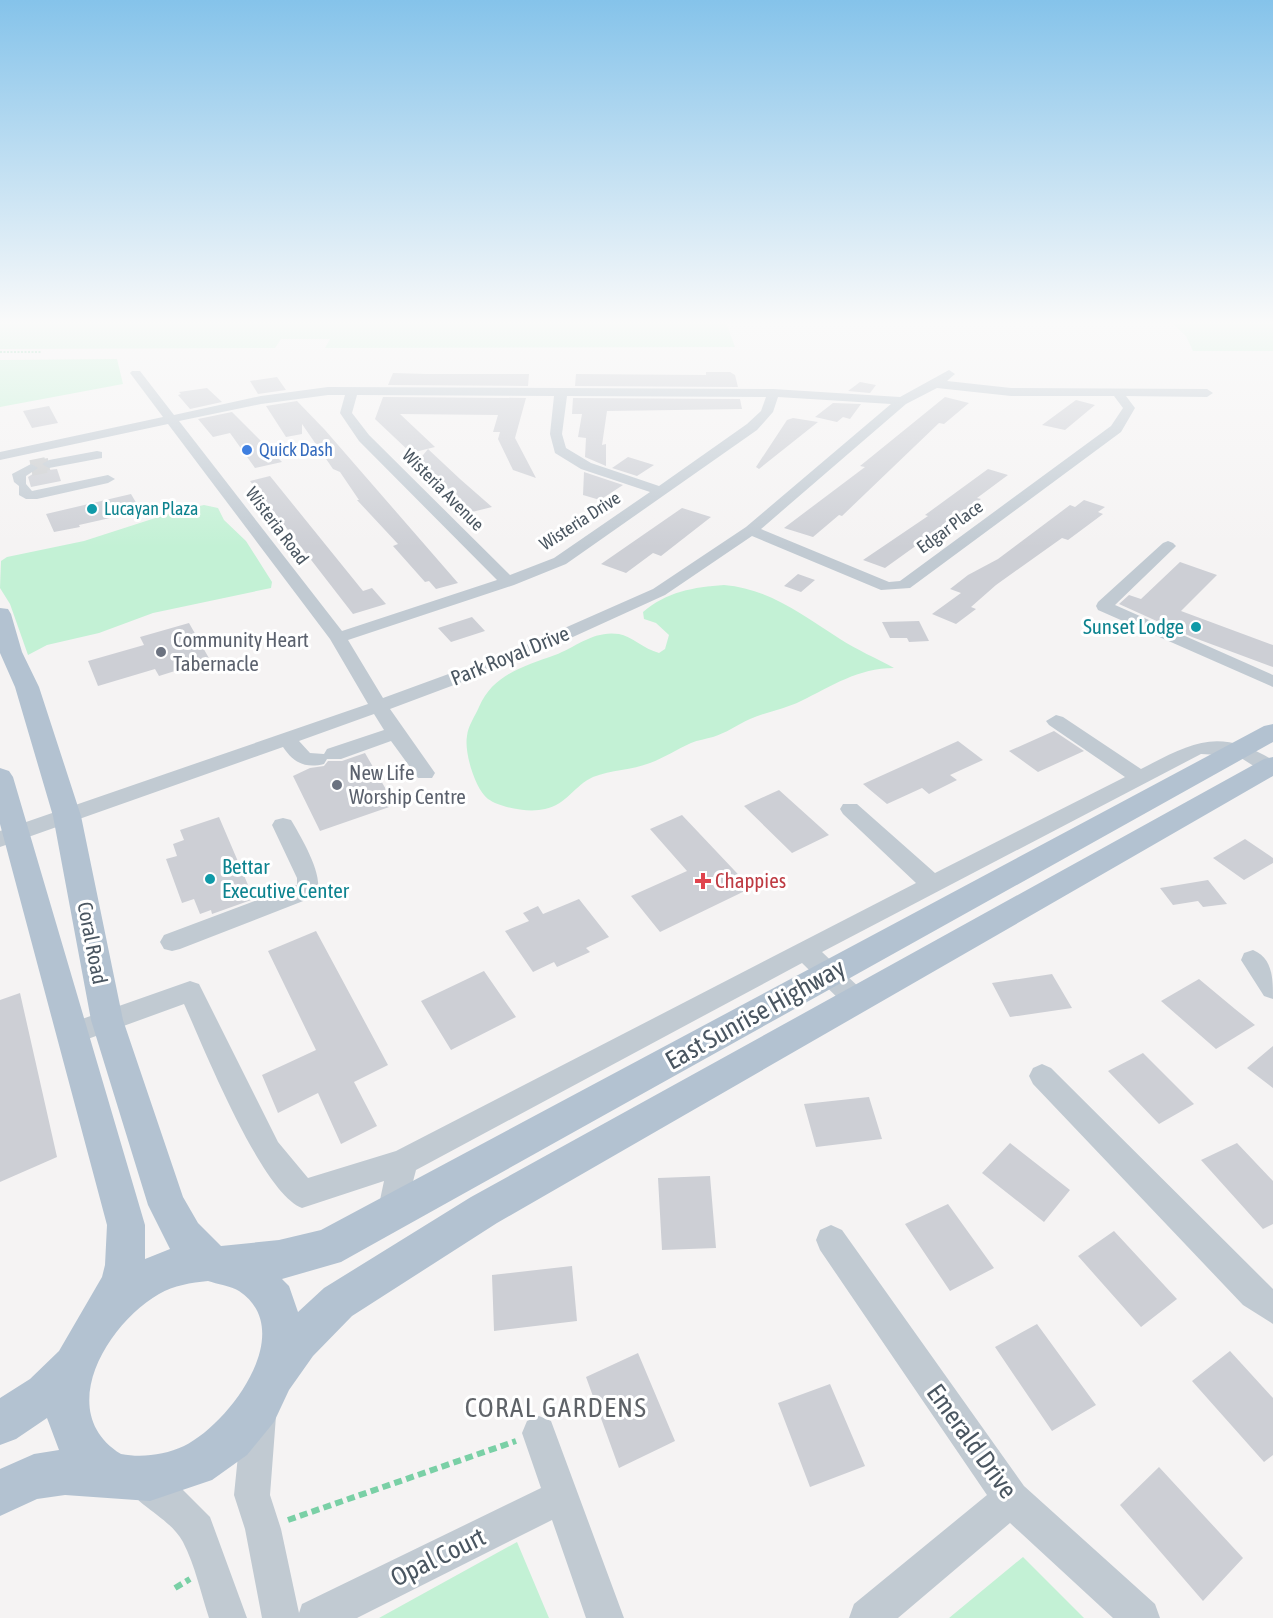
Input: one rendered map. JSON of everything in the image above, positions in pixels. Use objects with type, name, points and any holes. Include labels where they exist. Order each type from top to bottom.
[{"type":"main road","name":"Coral Road","points":[[0,614],[5,654],[27,687],[67,816],[108,1020],[167,1205],[184,1236],[218,1262]]},
{"type":"main road","name":"East Sunrise Highway","points":[[268,1390],[298,1341],[338,1302],[362,1286],[484,1210],[855,999],[1262,761],[1273,732]]},
{"type":"main road","name":"East Sunrise Highway","points":[[218,1262],[304,1256],[327,1248],[830,974],[1262,761]]},
{"type":"main road","name":"Coral Road","points":[[0,777],[7,836],[74,1033],[126,1225],[125,1265],[120,1283],[106,1311]]},
{"type":"main road","points":[[0,1493],[34,1477],[66,1472],[126,1477],[173,1475],[207,1460],[237,1436],[268,1390],[283,1342],[280,1314],[269,1290],[251,1273],[218,1262],[182,1264],[155,1274],[129,1289],[106,1311],[86,1338],[73,1367],[67,1401],[72,1432],[87,1457],[126,1477]]},
{"type":"main road","points":[[0,1423],[45,1394],[73,1367]]},
{"type":"street","name":"Wisteria Road","points":[[154,396],[338,638],[395,733],[425,773]]},
{"type":"street","points":[[0,456],[171,418],[287,396]]},
{"type":"street","name":"Wisteria Avenue","points":[[351,396],[346,413],[364,438],[508,582]]},
{"type":"street","points":[[561,396],[556,434],[560,450],[586,466],[661,491]]},
{"type":"street","name":"Wisteria Drive","points":[[338,638],[508,582],[560,561],[752,428],[767,412],[771,396]]},
{"type":"street","points":[[813,396],[902,401]]},
{"type":"street","name":"Park Royal Drive","points":[[7,836],[287,739],[523,653],[659,592],[751,530],[911,396]]},
{"type":"street","name":"Edgar Place","points":[[751,530],[888,587],[904,585],[1116,429],[1129,408],[1120,396]]},
{"type":"street","points":[[49,464],[97,455]]},
{"type":"street","points":[[31,468],[18,474],[26,495],[37,495],[108,479]]},
{"type":"street","points":[[1168,546],[1104,606],[1273,682]]},
{"type":"street","points":[[1056,721],[1141,778]]},
{"type":"street","points":[[287,739],[299,757],[309,761],[395,733]]},
{"type":"street","points":[[74,1033],[190,991],[268,1151],[302,1194],[403,1162],[1198,748],[1262,761]]},
{"type":"street","points":[[850,809],[933,885]]},
{"type":"street","points":[[172,942],[308,890],[308,878],[283,825]]},
{"type":"street","points":[[805,951],[855,999]]},
{"type":"street","points":[[1253,960],[1273,989]]},
{"type":"street","points":[[1042,1076],[1159,1199],[1254,1294],[1273,1308]]},
{"type":"street","points":[[392,1214],[403,1162]]},
{"type":"street","name":"Emerald Drive","points":[[831,1240],[1011,1498],[1140,1618]]},
{"type":"street","points":[[268,1390],[255,1442],[252,1495],[263,1529],[281,1618]]},
{"type":"street","points":[[539,1433],[605,1618]]},
{"type":"street","points":[[126,1477],[167,1500],[197,1530],[211,1564],[228,1618]]},
{"type":"street","name":"Opal Court","points":[[316,1618],[561,1497]]},
{"type":"street","points":[[868,1618],[1011,1498]]},
{"type":"path","points":[[263,1529],[539,1433]]},
{"type":"path","points":[[175,1588],[211,1564]]},
{"type":"green space","points":[[0,396],[61,396],[0,407]]},
{"type":"green space","points":[[204,505],[218,508],[224,520],[246,541],[272,582],[271,588],[153,613],[99,633],[47,645],[28,655],[10,604],[0,588],[1,561],[7,557],[84,541],[177,511]]},
{"type":"green space","points":[[724,585],[741,587],[785,604],[846,643],[894,668],[857,674],[795,704],[750,719],[718,735],[691,743],[650,763],[593,777],[552,807],[538,810],[515,809],[500,805],[483,794],[472,770],[467,751],[467,736],[485,696],[501,679],[521,668],[601,634],[624,635],[659,653],[665,649],[669,635],[656,623],[644,619],[643,612],[671,595],[702,587]]},
{"type":"green space","points":[[517,1542],[549,1618],[379,1618]]},
{"type":"green space","points":[[1023,1557],[1084,1618],[949,1618]]},
{"type":"building","points":[[178,396],[215,396],[222,402],[190,409]]},
{"type":"building","points":[[383,397],[526,398],[515,438],[536,478],[513,470],[498,439],[500,432],[493,432],[498,415],[400,414],[435,447],[411,453],[375,419]]},
{"type":"building","points":[[945,397],[969,403],[944,424],[939,423],[842,516],[839,515],[813,537],[784,528],[865,467],[860,466]]},
{"type":"building","points":[[573,398],[740,399],[742,409],[607,411],[602,445],[606,444],[606,466],[585,457],[586,438],[578,437],[582,414],[572,414]]},
{"type":"building","points":[[1076,400],[1095,405],[1065,430],[1042,425]]},
{"type":"building","points":[[297,401],[458,583],[436,589],[429,581],[425,582],[393,546],[398,544],[357,500],[359,500],[340,472],[333,469],[302,424],[302,434],[286,437],[266,406]]},
{"type":"building","points":[[833,403],[861,404],[850,419],[843,417],[837,422],[815,417]]},
{"type":"building","points":[[49,406],[58,423],[32,428],[23,411]]},
{"type":"building","points":[[232,412],[282,462],[255,468],[230,433],[213,437],[198,419]]},
{"type":"building","points":[[793,418],[818,422],[759,469],[756,467],[787,420]]},
{"type":"building","points":[[428,449],[492,507],[472,512],[419,460]]},
{"type":"building","points":[[628,457],[654,465],[637,476],[612,468]]},
{"type":"building","points":[[40,463],[48,470],[57,469],[61,481],[31,487],[28,477],[39,470],[40,467],[36,464]]},
{"type":"building","points":[[988,469],[1008,475],[977,498],[981,499],[885,568],[863,560],[928,516],[925,515]]},
{"type":"building","points":[[584,472],[623,485],[600,500],[583,495]]},
{"type":"building","points":[[270,476],[363,591],[372,588],[386,604],[353,614],[250,481]]},
{"type":"building","points":[[131,494],[141,511],[79,525],[80,527],[54,532],[46,514]]},
{"type":"building","points":[[1084,500],[1105,507],[1098,512],[1103,514],[1068,540],[1062,538],[996,585],[971,607],[976,609],[956,624],[932,614],[961,593],[950,589],[968,575],[998,559],[1070,505],[1075,507]]},
{"type":"building","points":[[682,508],[711,517],[661,556],[653,553],[626,573],[601,564]]},
{"type":"building","name":"Sunset Lodge","points":[[1180,562],[1217,575],[1181,611],[1273,645],[1273,667],[1192,637],[1119,604],[1129,595],[1141,599]]},
{"type":"building","points":[[798,574],[815,580],[801,592],[784,586]]},
{"type":"building","points":[[472,617],[485,631],[451,642],[438,628]]},
{"type":"building","points":[[919,621],[929,641],[909,642],[907,638],[890,638],[882,622]]},
{"type":"building","name":"Community Heart Tabernacle","points":[[189,623],[210,660],[159,676],[155,669],[98,686],[88,661],[144,645],[140,637]]},
{"type":"building","points":[[1054,731],[1084,751],[1038,772],[1009,751]]},
{"type":"building","points":[[958,741],[983,760],[950,775],[957,780],[929,794],[922,788],[887,804],[863,784]]},
{"type":"building","points":[[365,753],[395,805],[320,831],[293,776],[310,768],[324,766],[328,761],[342,761]]},
{"type":"building","points":[[779,790],[829,835],[792,853],[744,806]]},
{"type":"building","points":[[682,815],[751,888],[660,932],[631,896],[687,871],[650,829]]},
{"type":"building","name":"Bettar Executive Center","points":[[219,817],[254,899],[212,914],[211,910],[200,914],[194,899],[182,903],[166,859],[177,856],[173,844],[184,840],[180,830]]},
{"type":"building","points":[[1245,839],[1273,858],[1273,863],[1244,880],[1213,858]]},
{"type":"building","points":[[1208,880],[1227,904],[1203,907],[1198,901],[1173,905],[1160,888]]},
{"type":"building","points":[[579,899],[609,937],[586,948],[590,952],[557,967],[554,962],[533,972],[505,931],[529,921],[523,913],[538,906],[543,914]]},
{"type":"building","points":[[316,931],[388,1065],[354,1082],[377,1126],[341,1144],[318,1093],[278,1113],[262,1075],[316,1050],[268,951]]},
{"type":"building","points":[[484,971],[516,1017],[451,1050],[421,1001]]},
{"type":"building","points":[[1052,974],[1072,1008],[1010,1017],[992,983]]},
{"type":"building","points":[[1199,979],[1255,1025],[1216,1049],[1161,1001]]},
{"type":"building","points":[[20,993],[57,1157],[0,1182],[0,1000]]},
{"type":"building","points":[[1273,1046],[1273,1088],[1247,1068]]},
{"type":"building","points":[[1143,1053],[1194,1104],[1159,1124],[1108,1071]]},
{"type":"building","points":[[869,1097],[882,1139],[816,1147],[804,1104]]},
{"type":"building","points":[[1010,1143],[1070,1190],[1044,1222],[982,1173]]},
{"type":"building","points":[[1237,1143],[1273,1181],[1273,1224],[1263,1229],[1201,1160]]},
{"type":"building","points":[[710,1176],[716,1248],[662,1250],[658,1178]]},
{"type":"building","points":[[948,1204],[994,1268],[950,1291],[905,1224]]},
{"type":"building","points":[[1114,1231],[1177,1299],[1141,1327],[1078,1256]]},
{"type":"building","points":[[572,1266],[577,1321],[494,1331],[492,1275]]},
{"type":"building","points":[[1037,1324],[1096,1405],[1052,1431],[995,1347]]},
{"type":"building","points":[[1230,1351],[1273,1398],[1273,1455],[1264,1462],[1192,1381]]},
{"type":"building","points":[[638,1353],[675,1441],[619,1468],[586,1377]]},
{"type":"building","points":[[830,1384],[865,1466],[810,1487],[778,1403]]},
{"type":"building","points":[[1159,1467],[1243,1558],[1203,1601],[1120,1505]]},
{"type":"tunnel","points":[[39,466],[49,464]]},
{"type":"tunnel","points":[[31,468],[46,465]]},
{"type":"place","name":"Quick Dash","points":[[247,450]]},
{"type":"place","name":"Lucayan Plaza","points":[[92,509]]},
{"type":"place","name":"Sunset Lodge","points":[[1196,627]]},
{"type":"place","name":"Community Heart Tabernacle","points":[[161,652]]},
{"type":"place","name":"New Life Worship Centre","points":[[337,785]]},
{"type":"place","name":"Bettar Executive Center","points":[[210,879]]},
{"type":"place","name":"Chappies","points":[[703,881]]},
{"type":"district","name":"CORAL GARDENS","points":[[556,1408]]}]
